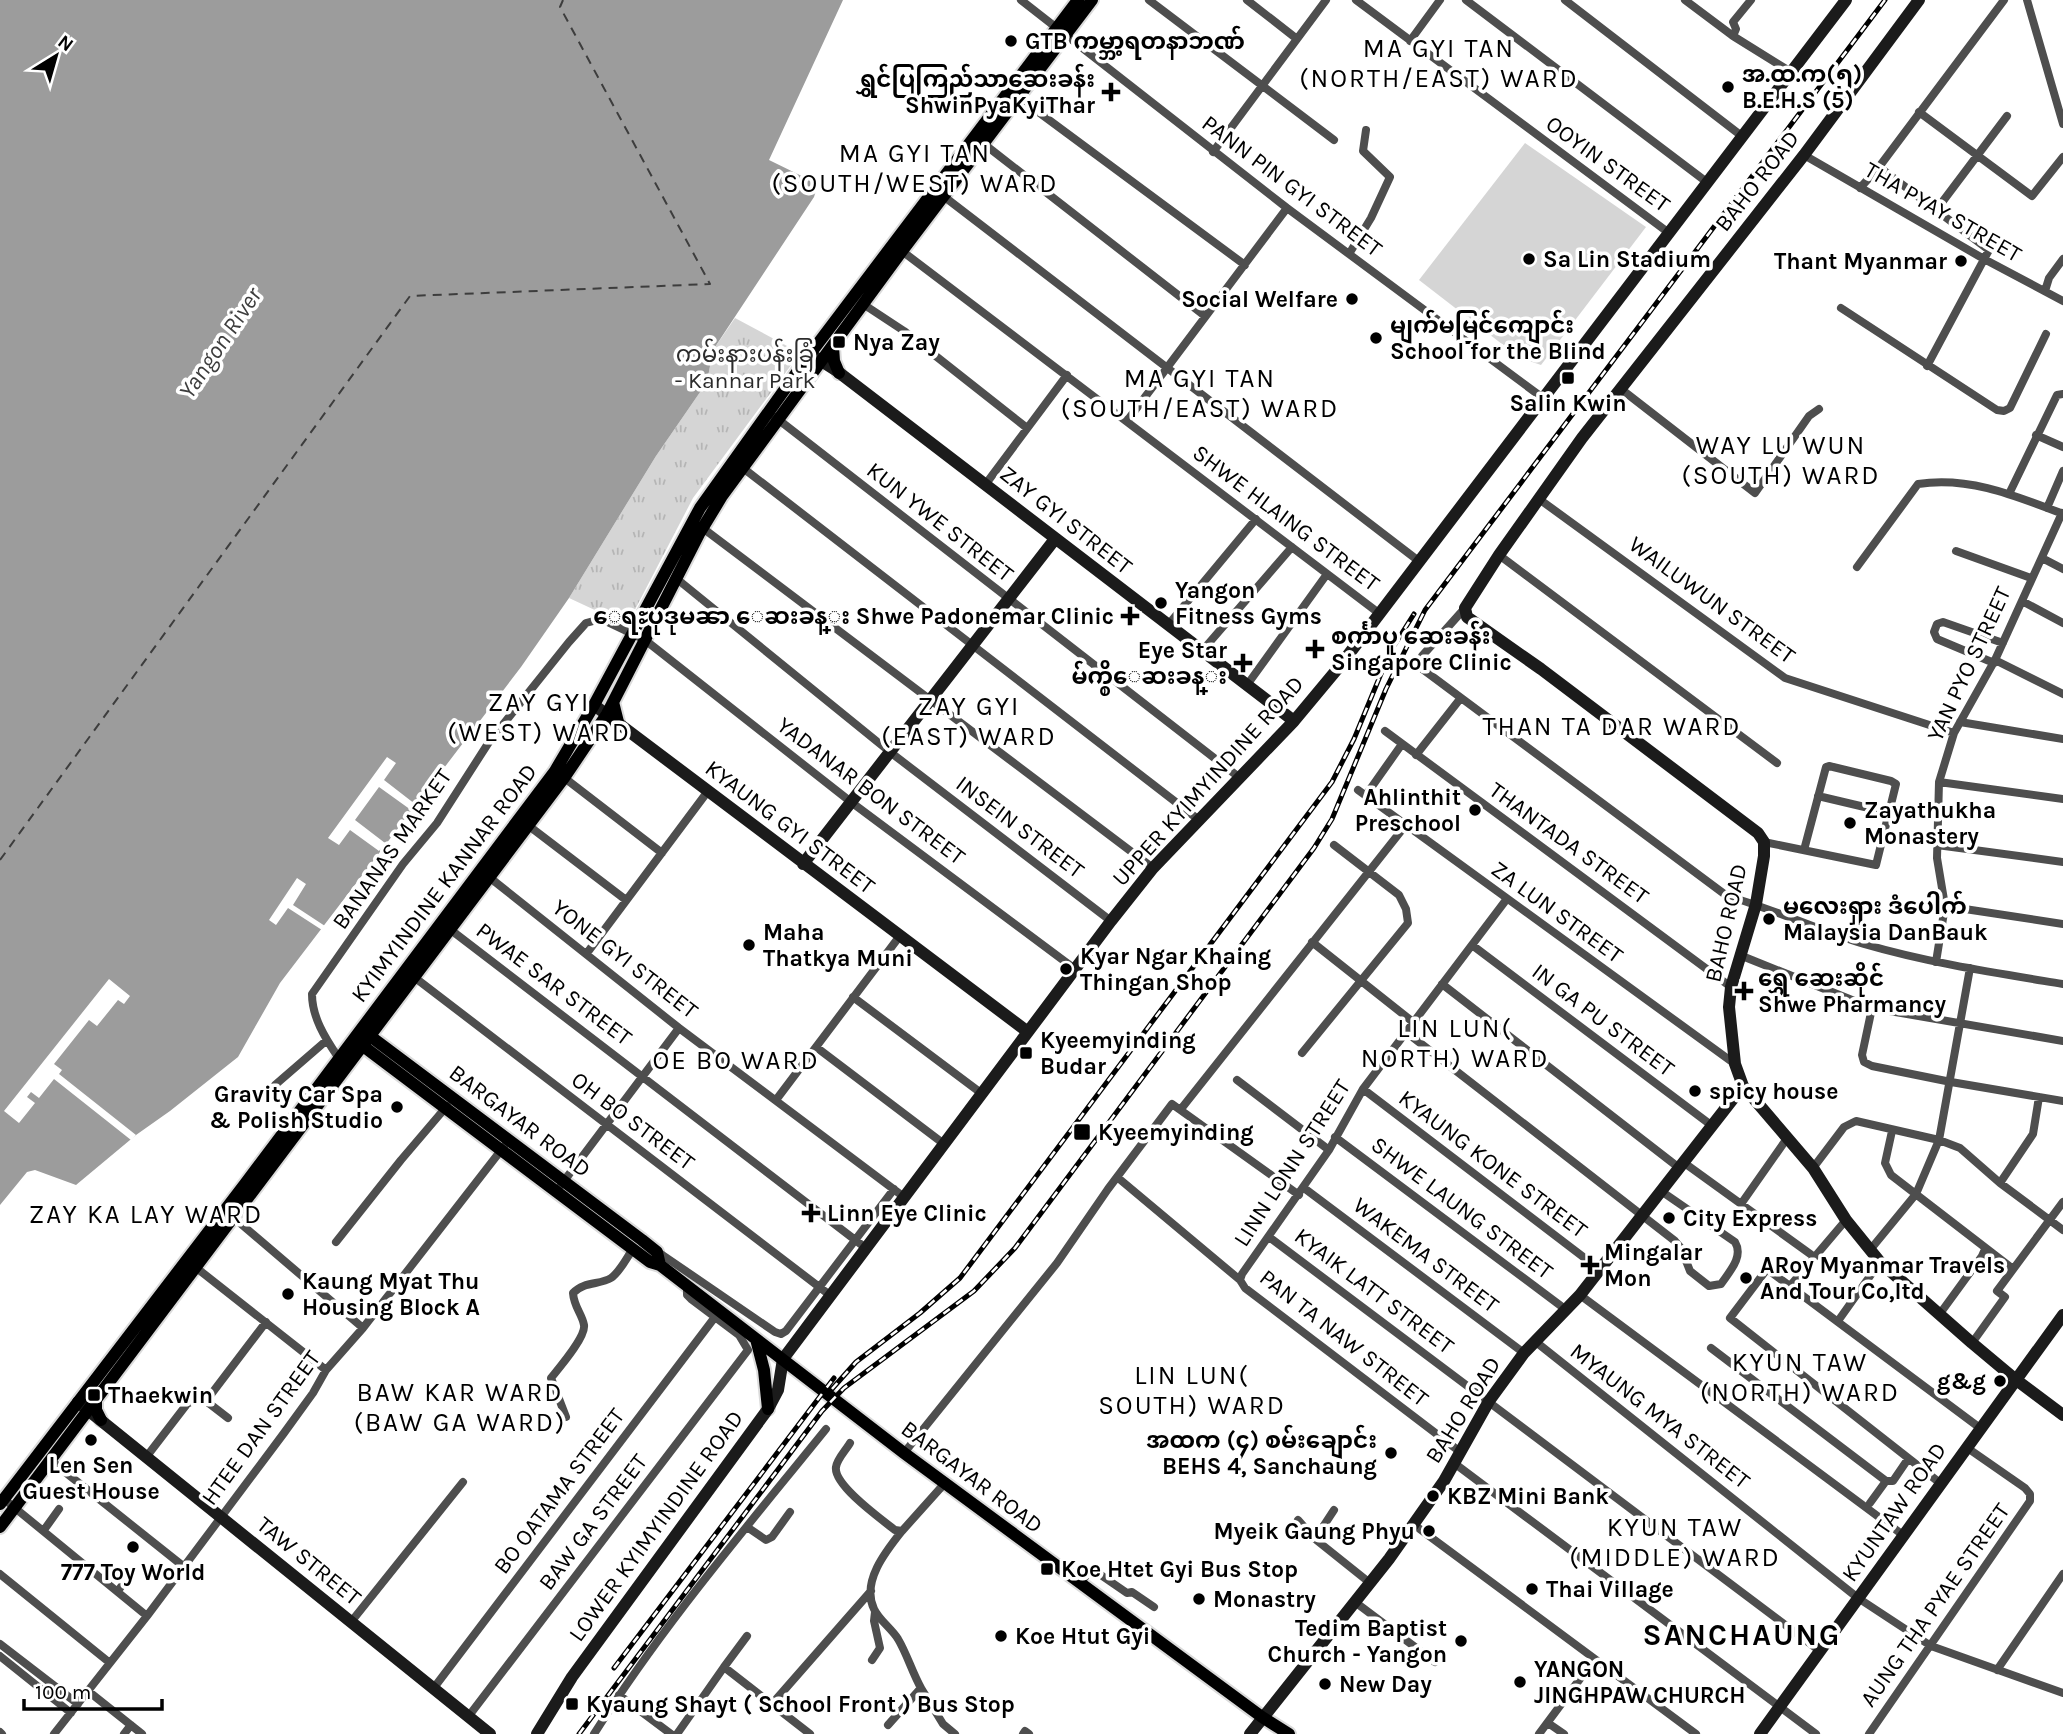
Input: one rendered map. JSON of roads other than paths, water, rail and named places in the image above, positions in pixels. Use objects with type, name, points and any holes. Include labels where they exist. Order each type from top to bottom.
[{"type":"main road","name":"KYIMYINDINE KANNAR ROAD","points":[[220,1227],[234,1218],[338,1057],[368,1039],[414,977],[446,926],[529,826],[560,775],[632,635],[768,412],[810,354],[1005,106],[1061,31],[1077,0]]},
{"type":"main road","points":[[939,193],[984,144],[1005,106],[1018,97],[1061,31],[1091,0]]},
{"type":"main road","name":"UPPER KYIMYINDINE ROAD","points":[[783,1359],[867,1249],[899,1193],[944,1144],[1111,921],[1153,868],[1294,721],[1380,614],[1846,0]]},
{"type":"main road","name":"BAHO ROAD","points":[[1250,1734],[1370,1583],[1413,1524],[1457,1457],[1489,1401],[1524,1353],[1580,1294],[1743,1086],[1735,1064],[1729,1007],[1731,987],[1756,904],[1764,842],[1758,833],[1572,692],[1467,617],[1465,608],[1582,438],[1804,155],[1919,0]]},
{"type":"main road","name":"KYIMYINDINE KANNAR ROAD","points":[[0,1527],[124,1363],[192,1264],[262,1172],[353,1060],[365,1053],[368,1039],[446,926],[600,726],[677,579],[697,525],[782,421],[902,251],[939,193]]},
{"type":"main road","points":[[835,343],[834,361],[838,372]]},
{"type":"main road","points":[[810,354],[818,367],[838,372]]},
{"type":"main road","name":"ZAY GYI STREET","points":[[838,372],[1294,721]]},
{"type":"main road","points":[[803,863],[1055,539]]},
{"type":"main road","name":"KYAUNG GYI STREET","points":[[594,705],[610,708],[618,722],[1028,1032]]},
{"type":"main road","points":[[600,726],[618,722]]},
{"type":"main road","name":"BARGAYAR ROAD","points":[[368,1039],[659,1259],[687,1285],[904,1453],[1262,1717],[1289,1734]]},
{"type":"main road","points":[[1743,1086],[1813,1168],[1846,1220],[1880,1262],[2015,1379],[2063,1415]]},
{"type":"main road","name":"BARGAYAR ROAD","points":[[560,1186],[650,1262],[659,1259]]},
{"type":"main road","name":"KYIMYINDINE KANNAR ROAD","points":[[2,1501],[113,1354],[192,1264]]},
{"type":"main road","name":"KYUNTAW ROAD","points":[[1760,1734],[2063,1315]]},
{"type":"main road","points":[[756,1339],[764,1370],[768,1409]]},
{"type":"main road","points":[[113,1354],[124,1363]]},
{"type":"main road","name":"LOWER KYIMYINDINE ROAD","points":[[537,1734],[572,1677],[768,1409],[778,1390],[783,1359]]},
{"type":"main road","points":[[78,1402],[101,1420]]},
{"type":"main road","points":[[89,1410],[96,1410],[101,1420]]},
{"type":"main road","name":"TAW STREET","points":[[101,1420],[490,1734]]},
{"type":"main road","name":"LOWER KYIMYINDINE ROAD","points":[[544,1734],[551,1712]]},
{"type":"main road","name":"BARGAYAR ROAD","points":[[1262,1717],[1271,1734]]},
{"type":"street","name":"PANN PIN GYI STREET","points":[[1021,0],[1213,152],[1543,398]]},
{"type":"street","points":[[1149,0],[1334,140]]},
{"type":"street","points":[[1247,0],[1297,39]]},
{"type":"street","points":[[1213,152],[1326,0]]},
{"type":"street","name":"OOYIN STREET","points":[[1356,0],[1669,233]]},
{"type":"street","points":[[1410,41],[1440,0]]},
{"type":"street","points":[[1466,0],[1708,183]]},
{"type":"street","points":[[1565,0],[1743,137]]},
{"type":"street","points":[[1733,36],[1736,29],[1733,22],[1751,0]]},
{"type":"street","points":[[1860,188],[1879,167],[2004,0]]},
{"type":"street","points":[[2027,0],[2063,124]]},
{"type":"street","points":[[1689,1],[1733,36],[1791,72]]},
{"type":"street","points":[[1018,97],[1245,265]]},
{"type":"street","points":[[1919,112],[2032,196],[2063,157]]},
{"type":"street","points":[[1937,209],[2007,116]]},
{"type":"street","points":[[1349,254],[1391,177],[1363,151],[1366,130]]},
{"type":"street","points":[[984,144],[1205,316]]},
{"type":"street","name":"THA PYAY STREET","points":[[1804,155],[2063,301]]},
{"type":"street","points":[[1879,167],[1989,250],[1927,366]]},
{"type":"street","points":[[939,193],[1420,562]]},
{"type":"street","points":[[1127,421],[1287,208]]},
{"type":"street","name":"SHWE HLAING STREET","points":[[902,251],[1380,614]]},
{"type":"street","points":[[2045,291],[2049,278],[2063,259]]},
{"type":"street","points":[[863,304],[904,331],[1027,428]]},
{"type":"street","points":[[1841,308],[1927,366],[1997,410],[2004,411],[2010,408],[2046,334]]},
{"type":"street","points":[[985,485],[1067,375]]},
{"type":"street","points":[[1621,389],[1755,493],[1809,416],[1819,409]]},
{"type":"street","points":[[2009,494],[2057,395],[2063,394]]},
{"type":"street","name":"KUN YWE STREET","points":[[768,412],[1240,778]]},
{"type":"street","points":[[2036,435],[2063,447]]},
{"type":"street","points":[[744,468],[1199,820]]},
{"type":"street","points":[[2046,508],[2063,471]]},
{"type":"street","points":[[1857,567],[1918,484],[1938,481],[1969,485],[2009,494],[2062,514]]},
{"type":"street","name":"WAILUWUN STREET","points":[[1539,499],[1785,678],[1954,733]]},
{"type":"street","name":"YAN PYO STREET","points":[[1936,962],[1945,906],[1937,845],[1939,782],[1954,733],[2003,643],[2062,514]]},
{"type":"street","points":[[1168,625],[1256,519]]},
{"type":"street","points":[[697,525],[1153,868]]},
{"type":"street","points":[[1202,652],[1292,547]]},
{"type":"street","points":[[1956,551],[2031,578]]},
{"type":"street","points":[[1499,555],[1777,763]]},
{"type":"street","points":[[2042,558],[2063,569]]},
{"type":"street","points":[[1247,685],[1327,575]]},
{"type":"street","name":"INSEIN STREET","points":[[677,579],[890,752],[1111,921]]},
{"type":"street","points":[[2022,601],[2063,623]]},
{"type":"street","points":[[1465,608],[1422,656],[1421,668],[1727,897],[1756,904],[1862,943],[1936,962],[2063,984]]},
{"type":"street","name":"BANANAS MARKET","points":[[338,1057],[312,1009],[312,993],[403,864],[437,822],[489,742],[586,624],[601,619],[645,640]]},
{"type":"street","points":[[2003,643],[1943,622],[1937,624],[1934,632],[1937,639],[1994,661],[2063,694]]},
{"type":"street","name":"YADANAR BON STREET","points":[[645,640],[851,802],[1075,970]]},
{"type":"street","points":[[1416,755],[1460,699]]},
{"type":"street","points":[[1960,722],[2063,739]]},
{"type":"street","name":"THANTADA STREET","points":[[1385,731],[1731,987]]},
{"type":"street","name":"ZA LUN STREET","points":[[1402,744],[1362,792],[1506,900],[1735,1064]]},
{"type":"street","points":[[1764,842],[1804,850],[1876,864],[1896,785],[1891,781],[1829,766],[1824,771],[1804,850]]},
{"type":"street","points":[[560,775],[662,853]]},
{"type":"street","points":[[1939,782],[2063,799]]},
{"type":"street","points":[[587,953],[708,791]]},
{"type":"street","points":[[1818,796],[1890,813]]},
{"type":"street","points":[[529,826],[626,900]]},
{"type":"street","points":[[1181,1109],[1405,826]]},
{"type":"street","points":[[1302,1053],[1408,923],[1406,909],[1399,895],[1334,845]]},
{"type":"street","points":[[1937,845],[2063,862]]},
{"type":"street","name":"YONE GYI STREET","points":[[489,877],[679,1028],[899,1193]]},
{"type":"street","name":"LINN LONN STREET","points":[[1240,1280],[1329,1150],[1363,1089],[1506,900]]},
{"type":"street","points":[[1945,906],[2063,924]]},
{"type":"street","name":"PWAE SAR STREET","points":[[446,926],[867,1249]]},
{"type":"street","points":[[776,1100],[899,937]]},
{"type":"street","points":[[1312,942],[1413,1022]]},
{"type":"street","name":"IN GA PU STREET","points":[[1472,945],[1711,1125]]},
{"type":"street","points":[[1741,956],[1872,1008],[2063,1041]]},
{"type":"street","points":[[1870,1250],[1916,1194],[1939,1140],[1969,968]]},
{"type":"street","name":"OH BO STREET","points":[[414,977],[831,1296]]},
{"type":"street","points":[[1442,984],[1681,1164],[1741,1203],[1813,1256]]},
{"type":"street","points":[[853,997],[981,1093]]},
{"type":"street","points":[[1872,1008],[1862,1055],[1864,1062],[1872,1066],[2063,1101]]},
{"type":"street","points":[[560,1186],[679,1028]]},
{"type":"street","points":[[1406,1032],[1643,1214],[1681,1248],[1689,1271],[1709,1286],[1721,1284],[1737,1260],[1739,1248],[1735,1242],[1661,1191]]},
{"type":"street","points":[[275,1085],[327,1040]]},
{"type":"street","points":[[816,1047],[944,1144]]},
{"type":"street","points":[[1237,1080],[1329,1150]]},
{"type":"street","name":"KYAUNG KONE STREET","points":[[1363,1089],[1599,1269]]},
{"type":"street","points":[[2000,1183],[2033,1134],[2039,1097]]},
{"type":"street","points":[[336,1242],[450,1103]]},
{"type":"street","name":"WAKEMA STREET","points":[[1117,1177],[1172,1104],[1301,1192],[1524,1353]]},
{"type":"street","points":[[1813,1168],[1849,1123],[1856,1121],[1939,1140],[1961,1149],[2000,1183],[2063,1230]]},
{"type":"street","points":[[1892,1131],[1885,1163],[1891,1175],[2013,1269]]},
{"type":"street","name":"SHWE LAUNG STREET","points":[[1335,1137],[1565,1309]]},
{"type":"street","points":[[1741,1203],[1788,1137]]},
{"type":"street","name":"HTEE DAN STREET","points":[[54,1734],[147,1616],[313,1393],[326,1370],[363,1328],[506,1144]]},
{"type":"street","points":[[904,1453],[1057,1263],[1117,1177]]},
{"type":"street","name":"PAN TA NAW STREET","points":[[1117,1177],[1240,1280],[1245,1288],[1457,1457],[1816,1734]]},
{"type":"street","points":[[659,1259],[778,1334],[786,1331],[856,1240],[899,1193]]},
{"type":"street","points":[[1972,1343],[2005,1297],[1997,1292],[2063,1202]]},
{"type":"street","points":[[234,1218],[363,1328]]},
{"type":"street","points":[[1790,1286],[1846,1220]]},
{"type":"street","name":"KYAIK LATT STREET","points":[[1269,1237],[1820,1651]]},
{"type":"street","points":[[566,1417],[551,1378],[584,1334],[584,1324],[574,1306],[573,1293],[577,1289],[611,1278],[633,1249]]},
{"type":"street","points":[[1940,1315],[1982,1256],[1984,1249]]},
{"type":"street","points":[[1838,1321],[1880,1262]]},
{"type":"street","points":[[192,1264],[326,1370]]},
{"type":"street","points":[[1940,1483],[1730,1320],[1767,1269],[1980,1428]]},
{"type":"street","points":[[687,1285],[687,1294],[691,1299],[715,1317]]},
{"type":"street","points":[[1580,1294],[1903,1535]]},
{"type":"street","name":"BAW GA STREET","points":[[468,1717],[748,1350],[739,1335],[715,1317]]},
{"type":"street","name":"BO OATAMA STREET","points":[[433,1689],[715,1317]]},
{"type":"street","points":[[206,1401],[266,1322]]},
{"type":"street","name":"MYAUNG MYA STREET","points":[[1536,1342],[1858,1598],[1931,1646],[2063,1693]]},
{"type":"street","points":[[1712,1348],[1886,1481],[1893,1481],[1908,1459]]},
{"type":"street","points":[[146,1456],[187,1404],[194,1400],[206,1401],[228,1418]]},
{"type":"street","points":[[594,1734],[618,1695],[826,1429]]},
{"type":"street","points":[[850,1443],[835,1465],[836,1473],[852,1496],[895,1530],[901,1531]]},
{"type":"street","name":"AUNG THA PYAE STREET","points":[[1869,1734],[2030,1501],[2030,1494],[2025,1488],[1966,1447]]},
{"type":"street","points":[[50,1460],[183,1566]]},
{"type":"street","points":[[1870,1503],[1886,1481]]},
{"type":"street","points":[[351,1622],[463,1482]]},
{"type":"street","points":[[945,1483],[884,1553],[876,1569],[871,1603],[875,1612],[892,1629],[900,1642],[921,1688],[943,1724],[955,1734]]},
{"type":"street","points":[[2,1501],[44,1530],[147,1616]]},
{"type":"street","points":[[44,1530],[59,1509]]},
{"type":"street","points":[[1315,1539],[1334,1510]]},
{"type":"street","points":[[747,1527],[766,1540],[772,1537],[790,1513]]},
{"type":"street","points":[[1298,1520],[1315,1539],[1370,1583]]},
{"type":"street","points":[[1413,1524],[1696,1734]]},
{"type":"street","points":[[1080,1583],[1091,1570],[1095,1571],[1127,1593],[1132,1592],[1154,1607]]},
{"type":"street","points":[[118,1591],[132,1571]]},
{"type":"street","points":[[0,1574],[110,1663]]},
{"type":"street","points":[[1997,1670],[2063,1574]]},
{"type":"street","points":[[772,1704],[871,1591]]},
{"type":"street","points":[[1355,1602],[1435,1662]]},
{"type":"street","points":[[872,1660],[880,1648],[874,1621],[875,1612]]},
{"type":"street","points":[[677,1734],[747,1636]]},
{"type":"street","points":[[0,1644],[78,1704]]},
{"type":"street","points":[[0,1656],[71,1713]]},
{"type":"street","points":[[1539,1734],[1594,1660]]},
{"type":"street","points":[[724,1667],[810,1734]]},
{"type":"street","points":[[888,1725],[921,1688]]},
{"type":"street","points":[[88,1691],[142,1734]]},
{"type":"street","points":[[618,1695],[671,1734]]},
{"type":"street","points":[[1548,1723],[1563,1734]]},
{"type":"street","points":[[124,1734],[131,1725]]},
{"type":"street","points":[[1023,1734],[1025,1731],[1029,1734]]},
{"type":"water","name":"Yangon River","points":[[0,0],[843,0],[769,160],[818,184],[814,197],[713,350],[707,382],[656,456],[569,598],[521,667],[280,983],[238,1057],[76,1185],[35,1170],[27,1172],[0,1205]]},
{"type":"railway","points":[[579,1734],[822,1411],[844,1388],[974,1291],[1015,1248],[1314,848],[1332,819],[1386,689],[1425,610],[1885,0]]},
{"type":"railway","points":[[832,1389],[856,1362],[960,1278],[1332,782],[1354,739],[1390,652],[1414,614]]},
{"type":"railway","points":[[614,1668],[834,1378]]},
{"type":"place","name":"GTB ကမ္ဘာ့ရတနာဘဏ်","points":[[1011,41]]},
{"type":"place","name":"အ.ထ.က(၅) B.E.H.S (5)","points":[[1728,87]]},
{"type":"place","name":"ရွှင်ပြကြည်သာဆေးခန်း ShwinPyaKyiThar","points":[[1111,92]]},
{"type":"place","name":"Sa Lin Stadium","points":[[1529,259]]},
{"type":"place","name":"Thant Myanmar","points":[[1961,261]]},
{"type":"place","name":"Social Welfare","points":[[1352,299]]},
{"type":"place","name":"မျက်မမြင်ကျောင်း School for the Blind","points":[[1376,338]]},
{"type":"place","name":"Nya Zay","points":[[839,342]]},
{"type":"place","name":"Salin Kwin","points":[[1568,378]]},
{"type":"place","name":"Yangon Fitness Gyms","points":[[1161,603]]},
{"type":"place","name":"ေရႊပုဒုမၼာ ေဆးခန္း Shwe Padonemar Clinic","points":[[1130,616]]},
{"type":"place","name":"စင်္ကာပူ ဆေးခန်း Singapore Clinic","points":[[1315,649]]},
{"type":"place","name":"Eye Star မ်က္စိေဆးခန္း","points":[[1243,663]]},
{"type":"place","name":"Ahlinthit Preschool","points":[[1475,810]]},
{"type":"place","name":"Zayathukha Monastery","points":[[1850,823]]},
{"type":"place","name":"မလေးရှား ဒံပေါက် Malaysia DanBauk","points":[[1769,919]]},
{"type":"place","name":"Maha Thatkya Muni","points":[[749,945]]},
{"type":"place","name":"Kyar Ngar Khaing Thingan Shop","points":[[1066,969]]},
{"type":"place","name":"ရွှေ ဆေးဆိုင် Shwe Pharmancy","points":[[1744,991]]},
{"type":"place","name":"Kyeemyinding Budar","points":[[1026,1053]]},
{"type":"place","name":"spicy house","points":[[1695,1091]]},
{"type":"place","name":"Gravity Car Spa & Polish Studio","points":[[397,1107]]},
{"type":"place","name":"Kyeemyinding","points":[[1082,1132]]},
{"type":"place","name":"Linn Eye Clinic","points":[[811,1213]]},
{"type":"place","name":"City Express","points":[[1669,1218]]},
{"type":"place","name":"Mingalar Mon","points":[[1590,1265]]},
{"type":"place","name":"ARoy Myanmar Travels And Tour Co,ltd","points":[[1746,1278]]},
{"type":"place","name":"Kaung Myat Thu Housing Block A","points":[[288,1294]]},
{"type":"place","name":"g&g","points":[[2000,1381]]},
{"type":"place","name":"Thaekwin","points":[[94,1395]]},
{"type":"place","name":"Len Sen Guest House","points":[[91,1440]]},
{"type":"place","name":"အထက (၄) စမ်းချောင်း BEHS 4, Sanchaung","points":[[1391,1453]]},
{"type":"place","name":"KBZ Mini Bank","points":[[1433,1496]]},
{"type":"place","name":"Myeik Gaung Phyu","points":[[1429,1531]]},
{"type":"place","name":"777 Toy World","points":[[133,1547]]},
{"type":"place","name":"Koe Htet Gyi Bus Stop","points":[[1047,1569]]},
{"type":"place","name":"Thai Village","points":[[1532,1589]]},
{"type":"place","name":"Monastry","points":[[1199,1599]]},
{"type":"place","name":"Koe Htut Gyi","points":[[1001,1636]]},
{"type":"place","name":"Tedim Baptist Church - Yangon","points":[[1461,1641]]},
{"type":"place","name":"YANGON JINGHPAW CHURCH","points":[[1520,1682]]},
{"type":"place","name":"New Day","points":[[1325,1684]]},
{"type":"place","name":"Kyaung Shayt ( School Front ) Bus Stop","points":[[572,1704]]},
{"type":"district","name":"MA GYI TAN (NORTH/EAST) WARD","points":[[1439,63]]},
{"type":"district","name":"MA GYI TAN (SOUTH/WEST) WARD","points":[[915,168]]},
{"type":"district","name":"MA GYI TAN (SOUTH/EAST) WARD","points":[[1200,393]]},
{"type":"district","name":"WAY LU WUN (SOUTH) WARD","points":[[1781,460]]},
{"type":"district","name":"ZAY GYI (WEST) WARD","points":[[539,717]]},
{"type":"district","name":"ZAY GYI (EAST) WARD","points":[[969,721]]},
{"type":"district","name":"THAN TA DAR WARD","points":[[1612,726]]},
{"type":"district","name":"LIN LUN( NORTH) WARD","points":[[1455,1043]]},
{"type":"district","name":"OE BO WARD","points":[[736,1060]]},
{"type":"district","name":"ZAY KA LAY WARD","points":[[146,1214]]},
{"type":"district","name":"KYUN TAW (NORTH) WARD","points":[[1800,1377]]},
{"type":"district","name":"LIN LUN( SOUTH) WARD","points":[[1192,1390]]},
{"type":"district","name":"BAW KAR WARD (BAW GA WARD)","points":[[460,1407]]},
{"type":"district","name":"KYUN TAW (MIDDLE) WARD","points":[[1675,1542]]},
{"type":"district","name":"SANCHAUNG","points":[[1742,1635]]},
{"type":"park label","name":"ကမ်းနားပန်းခြံ - Kannar Park","points":[[745,367]]}]
